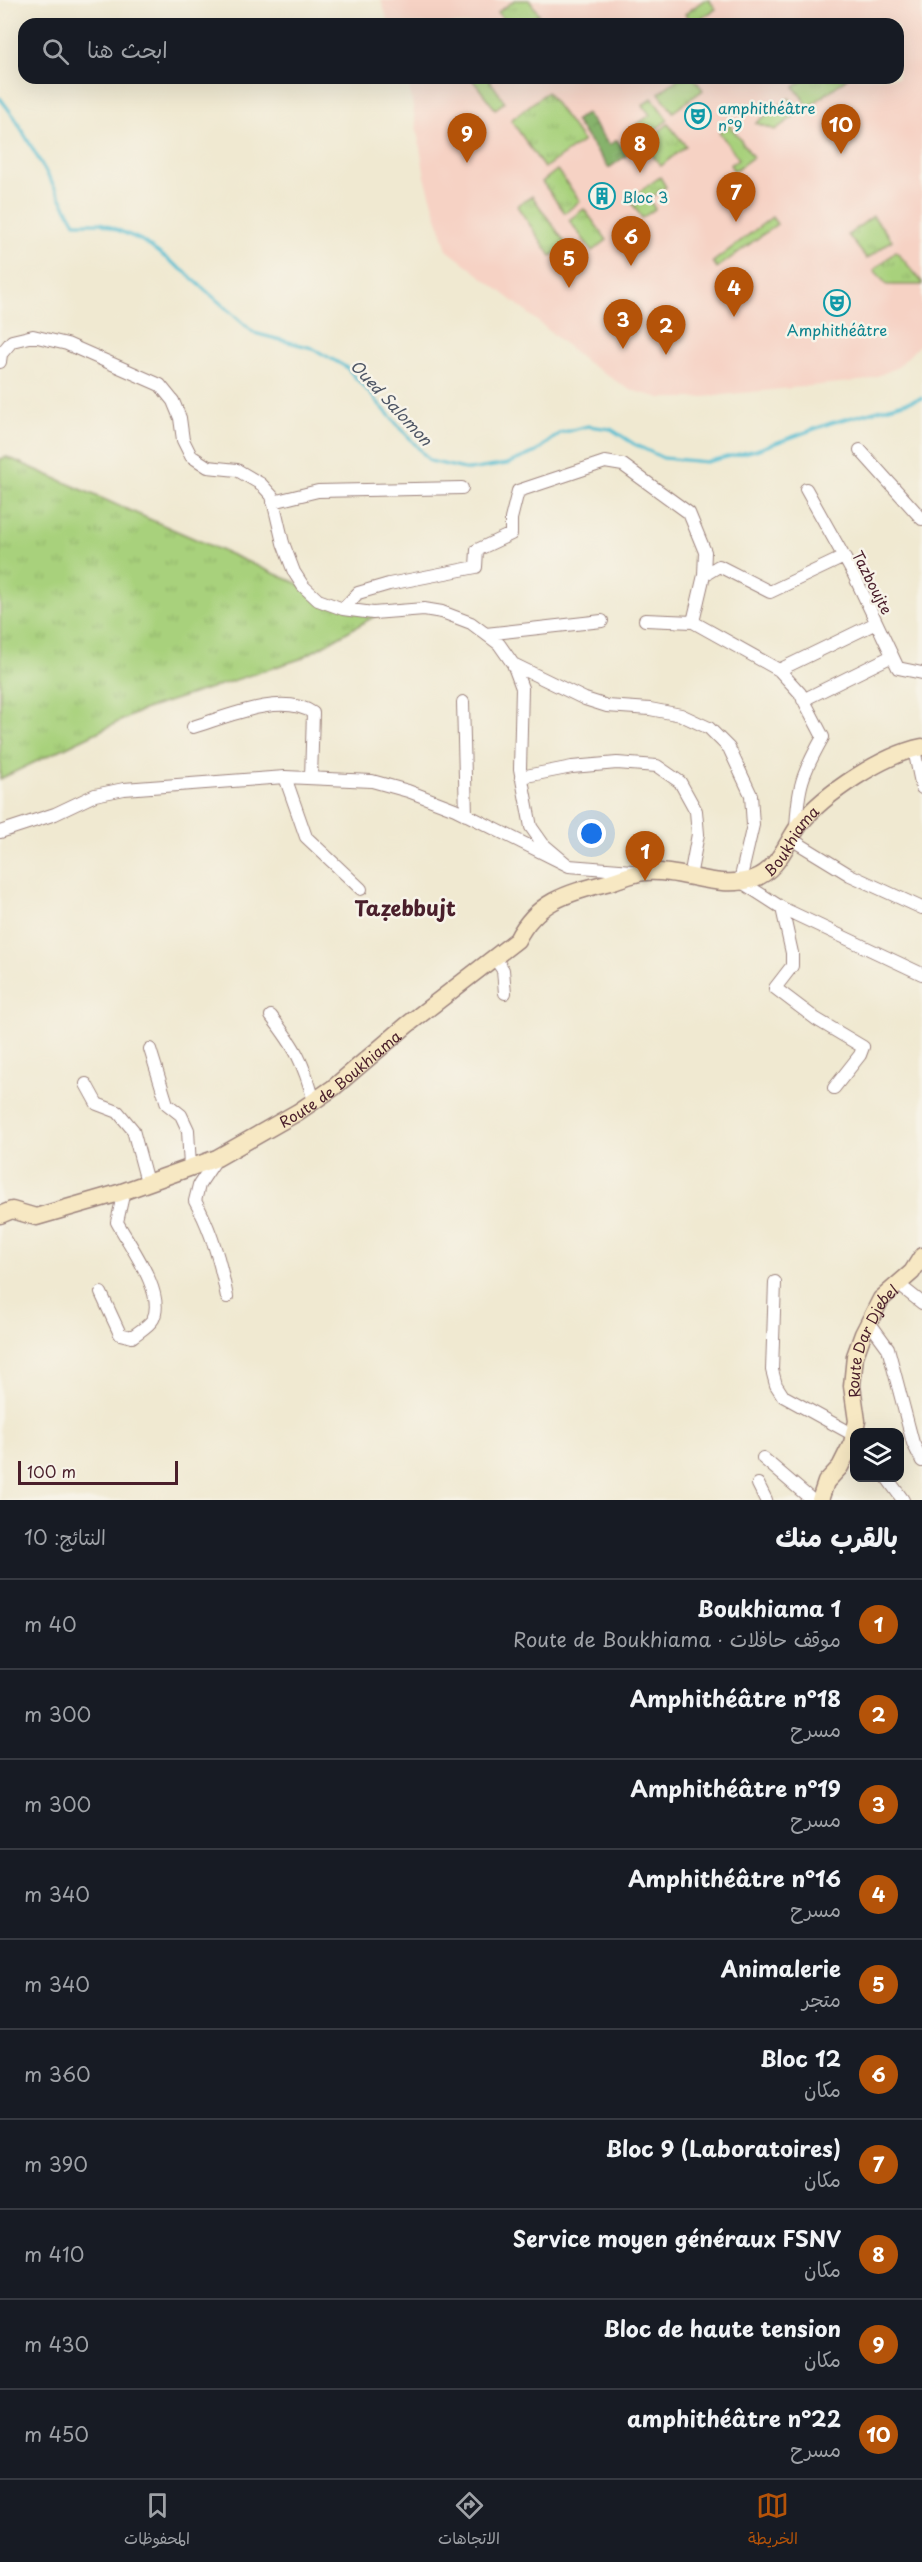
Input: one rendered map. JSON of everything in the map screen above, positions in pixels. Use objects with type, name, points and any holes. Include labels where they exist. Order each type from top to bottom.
[{"type":"street","points":[[0,362],[1,354],[12,341],[33,336],[67,344],[160,385],[173,401],[180,418],[183,440],[191,456],[208,467],[237,470],[261,484],[272,496],[283,543],[294,572],[303,586],[318,600],[343,609],[373,613],[424,609],[442,612],[471,623],[499,644],[513,664],[522,688],[521,777],[531,827],[543,844],[569,866]]},
{"type":"street","points":[[860,450],[922,519]]},
{"type":"street","points":[[343,609],[358,593],[389,584],[476,567],[477,550],[512,534],[512,519],[518,491],[605,462],[623,465],[688,513],[705,552],[719,566],[770,592],[844,557]]},
{"type":"street","points":[[273,502],[318,491],[462,488]]},
{"type":"street","name":"Tazboujte","points":[[806,489],[844,557],[898,668],[922,673]]},
{"type":"street","points":[[693,622],[704,575],[705,552]]},
{"type":"street","points":[[704,575],[719,566]]},
{"type":"street","points":[[645,620],[693,622],[779,670],[803,700],[823,737],[807,766],[797,793],[793,835],[850,875],[922,908]]},
{"type":"street","points":[[486,634],[602,621]]},
{"type":"street","points":[[779,670],[876,623]]},
{"type":"street","points":[[803,700],[892,656]]},
{"type":"street","points":[[513,664],[585,699],[608,706],[650,709],[681,715],[709,728],[729,748],[752,795],[753,825],[740,881],[782,908],[922,974]]},
{"type":"street","points":[[463,702],[466,815]]},
{"type":"street","points":[[193,727],[265,705],[304,707],[313,713],[311,778]]},
{"type":"street","points":[[918,748],[922,788]]},
{"type":"street","name":"Boukhiama","points":[[644,872],[721,883],[754,879],[773,866],[793,835],[831,795],[872,768],[918,748]]},
{"type":"street","points":[[521,777],[572,767],[617,762],[657,766],[680,782],[696,812],[698,834],[690,877]]},
{"type":"street","points":[[285,777],[306,837],[361,889]]},
{"type":"street","points":[[0,832],[55,814],[95,795],[124,789],[285,777],[372,781],[408,791],[466,815],[569,866],[595,870],[644,872]]},
{"type":"street","name":"Route de Boukhiama","points":[[0,1215],[12,1210],[36,1217],[124,1191],[217,1158],[314,1101],[517,940],[526,921],[543,906],[577,891],[644,872]]},
{"type":"street","points":[[782,908],[792,953],[792,966],[775,988],[816,1019],[863,1047],[860,1055],[834,1088]]},
{"type":"street","points":[[494,957],[503,970],[505,993]]},
{"type":"street","points":[[271,1016],[294,1046],[305,1066],[314,1101]]},
{"type":"street","points":[[150,1049],[166,1104],[181,1115],[188,1130],[190,1167]]},
{"type":"street","points":[[86,1084],[97,1104],[118,1112],[133,1130],[147,1182]]},
{"type":"street","points":[[217,1158],[200,1185],[195,1201],[203,1215],[222,1266],[227,1297]]},
{"type":"street","points":[[101,1293],[120,1334],[132,1336],[152,1322],[158,1308],[155,1293],[117,1222],[124,1191]]},
{"type":"street","name":"Route Dar Djebel","points":[[857,1428],[852,1386],[855,1356],[881,1299],[912,1272],[922,1256]]},
{"type":"street","points":[[775,1282],[772,1370],[776,1385],[783,1396],[855,1428]]},
{"type":"street","points":[[898,1284],[922,1303]]},
{"type":"street","points":[[869,1322],[888,1348],[913,1443],[922,1461]]},
{"type":"street","points":[[820,1500],[826,1482],[840,1467],[850,1445]]},
{"type":"street","points":[[763,1458],[812,1500]]},
{"type":"street","points":[[890,1482],[903,1500]]},
{"type":"street","points":[[758,1484],[766,1500]]},
{"type":"shaded area","points":[[381,0],[922,0],[922,342],[898,367],[868,380],[693,398],[661,398],[630,390],[586,362],[517,304],[447,250],[425,177],[409,84],[904,84],[904,18],[387,18]]},
{"type":"green space","points":[[515,0],[529,0],[539,14],[533,18],[502,18],[498,12]]},
{"type":"green space","points":[[704,0],[709,0],[716,9],[702,18],[688,18],[685,14]]},
{"type":"green space","points":[[476,84],[492,84],[505,102],[495,109]]},
{"type":"green space","points":[[671,84],[698,84],[703,90],[673,112],[659,93]]},
{"type":"green space","points":[[798,84],[839,84],[809,107],[794,87]]},
{"type":"green space","points":[[547,92],[583,141],[544,168],[511,120]]},
{"type":"green space","points":[[652,98],[668,120],[634,145],[625,133],[650,115],[643,105]]},
{"type":"green space","points":[[789,98],[800,112],[775,130],[756,123]]},
{"type":"green space","points":[[586,113],[609,145],[617,140],[627,155],[609,168],[575,121]]},
{"type":"green space","points":[[668,124],[686,146],[661,166],[643,144]]},
{"type":"green space","points":[[729,124],[753,157],[734,171],[730,165],[739,159],[719,132]]},
{"type":"green space","points":[[557,170],[580,201],[565,213],[542,182]]},
{"type":"green space","points":[[660,177],[666,187],[649,199],[655,209],[642,218],[629,199]]},
{"type":"green space","points":[[532,196],[567,245],[551,256],[517,206]]},
{"type":"green space","points":[[584,209],[607,240],[592,251],[569,220]]},
{"type":"green space","points":[[873,216],[892,240],[867,259],[848,235]]},
{"type":"green space","points":[[772,217],[777,224],[717,268],[713,262]]},
{"type":"green space","points":[[896,251],[922,282],[922,285],[887,285],[874,270]]},
{"type":"green space","points":[[7,457],[303,586],[318,600],[382,612],[300,659],[143,710],[0,779],[0,459]]},
{"type":"waterway","name":"Oued Salomon","points":[[0,98],[15,118],[75,223],[101,223],[141,240],[185,272],[254,333],[312,348],[346,367],[430,461],[469,470],[507,464],[536,452],[560,433],[588,426],[611,429],[634,444],[663,458],[706,462],[756,450],[831,423],[922,398]]},
{"type":"place","name":"amphithéâtre n°9","points":[[698,116]]},
{"type":"place","name":"amphithéâtre n°22","points":[[841,154]]},
{"type":"place","name":"Bloc de haute tension","points":[[467,163]]},
{"type":"place","name":"Service moyen généraux FSNV","points":[[640,173]]},
{"type":"place","name":"Bloc 3","points":[[602,196]]},
{"type":"place","name":"Bloc 9 (Laboratoires)","points":[[736,222]]},
{"type":"place","name":"Bloc 12","points":[[631,266]]},
{"type":"place","name":"Animalerie","points":[[569,288]]},
{"type":"place","name":"Amphithéâtre","points":[[837,303]]},
{"type":"place","name":"Amphithéâtre n°16","points":[[734,317]]},
{"type":"place","name":"Amphithéâtre n°19","points":[[623,349]]},
{"type":"place","name":"Amphithéâtre n°18","points":[[666,355]]},
{"type":"place","name":"Boukhiama 1","points":[[645,881]]},
{"type":"district","name":"Taẓebbujt","points":[[405,907]]}]
